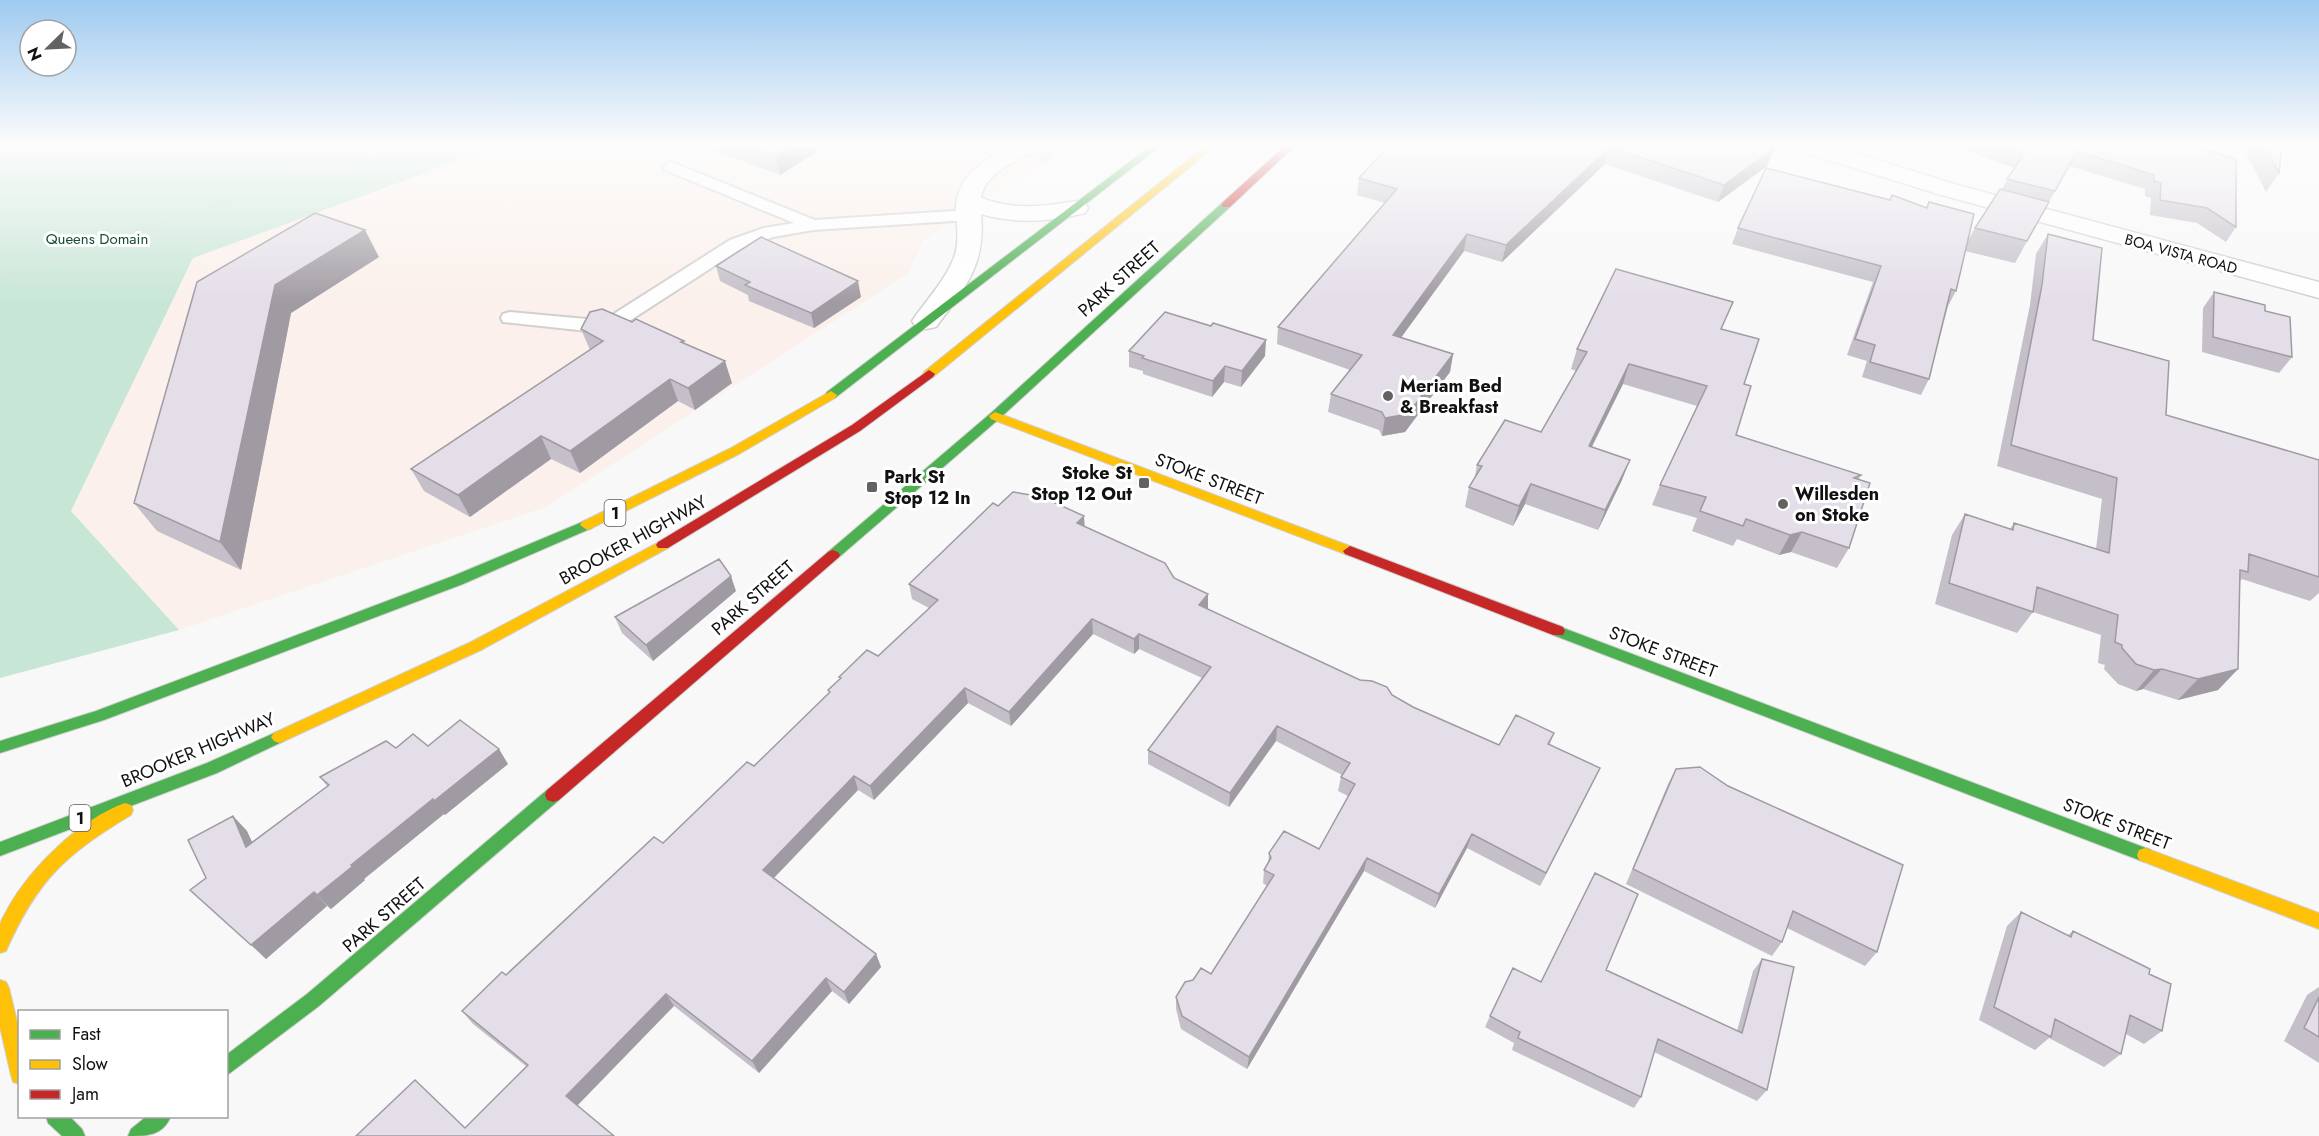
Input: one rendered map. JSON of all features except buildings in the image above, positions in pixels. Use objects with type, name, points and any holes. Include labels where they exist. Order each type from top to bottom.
[{"type":"main road","name":"BROOKER HIGHWAY","points":[[0,747],[99,716],[458,580],[612,514],[735,451],[828,397],[1090,197]]},
{"type":"main road","name":"BROOKER HIGHWAY","points":[[0,849],[212,768],[476,646],[647,555],[856,428],[916,385],[1148,197]]},
{"type":"main road","name":"PARK STREET","points":[[228,1065],[313,1000],[994,416],[1235,197]]},
{"type":"main road","name":"STOKE STREET","points":[[994,416],[2319,921]]},
{"type":"main road","points":[[0,945],[4,930],[26,889],[56,855],[78,838],[159,788]]},
{"type":"main road","points":[[0,988],[16,1078]]},
{"type":"main road","points":[[57,1118],[75,1136]]},
{"type":"main road","points":[[138,1136],[160,1118]]},
{"type":"street","points":[[926,321],[951,288],[962,267],[970,243],[971,197]]},
{"type":"street","name":"BOA VISTA ROAD","points":[[1976,197],[2319,290]]},
{"type":"street","points":[[969,208],[1035,216],[1076,208]]},
{"type":"lane","points":[[744,197],[813,225]]},
{"type":"lane","points":[[510,318],[597,326],[616,321],[736,244],[770,232],[813,225],[969,208]]},
{"type":"path","points":[[0,278],[240,197]]},
{"type":"shaded area","points":[[359,197],[992,197],[924,240],[907,274],[546,507],[179,630],[71,511],[193,258]]},
{"type":"green space","name":"Queens Domain","points":[[0,197],[359,197],[193,258],[71,511],[179,630],[0,678]]},
{"type":"traffic: fast","points":[[831,395],[1090,197]]},
{"type":"traffic: fast","points":[[833,555],[995,416],[1226,205]]},
{"type":"traffic: fast","points":[[0,747],[99,716],[458,580],[587,525]]},
{"type":"traffic: fast","points":[[1558,631],[2145,855]]},
{"type":"traffic: fast","points":[[0,849],[212,768],[279,737]]},
{"type":"traffic: fast","points":[[228,1065],[313,1000],[553,795]]},
{"type":"traffic: fast","points":[[57,1118],[75,1136]]},
{"type":"traffic: fast","points":[[138,1136],[160,1118]]},
{"type":"traffic: slow","points":[[929,374],[1148,197]]},
{"type":"traffic: slow","points":[[587,525],[735,451],[831,395]]},
{"type":"traffic: slow","points":[[995,416],[1350,551]]},
{"type":"traffic: slow","points":[[279,737],[476,646],[663,545]]},
{"type":"traffic: slow","points":[[0,945],[22,900],[49,865],[65,850],[125,810]]},
{"type":"traffic: slow","points":[[2145,855],[2319,921]]},
{"type":"traffic: slow","points":[[0,988],[18,1066]]},
{"type":"traffic: jam","points":[[1226,205],[1235,197]]},
{"type":"traffic: jam","points":[[663,545],[856,428],[929,374]]},
{"type":"traffic: jam","points":[[1350,551],[1558,631]]},
{"type":"traffic: jam","points":[[553,795],[833,555]]},
{"type":"place","name":"Meriam Bed & Breakfast","points":[[1388,396]]},
{"type":"place","name":"Stoke St Stop 12 Out","points":[[1144,483]]},
{"type":"place","name":"Park St Stop 12 In","points":[[872,487]]},
{"type":"place","name":"Willesden on Stoke","points":[[1783,504]]}]
